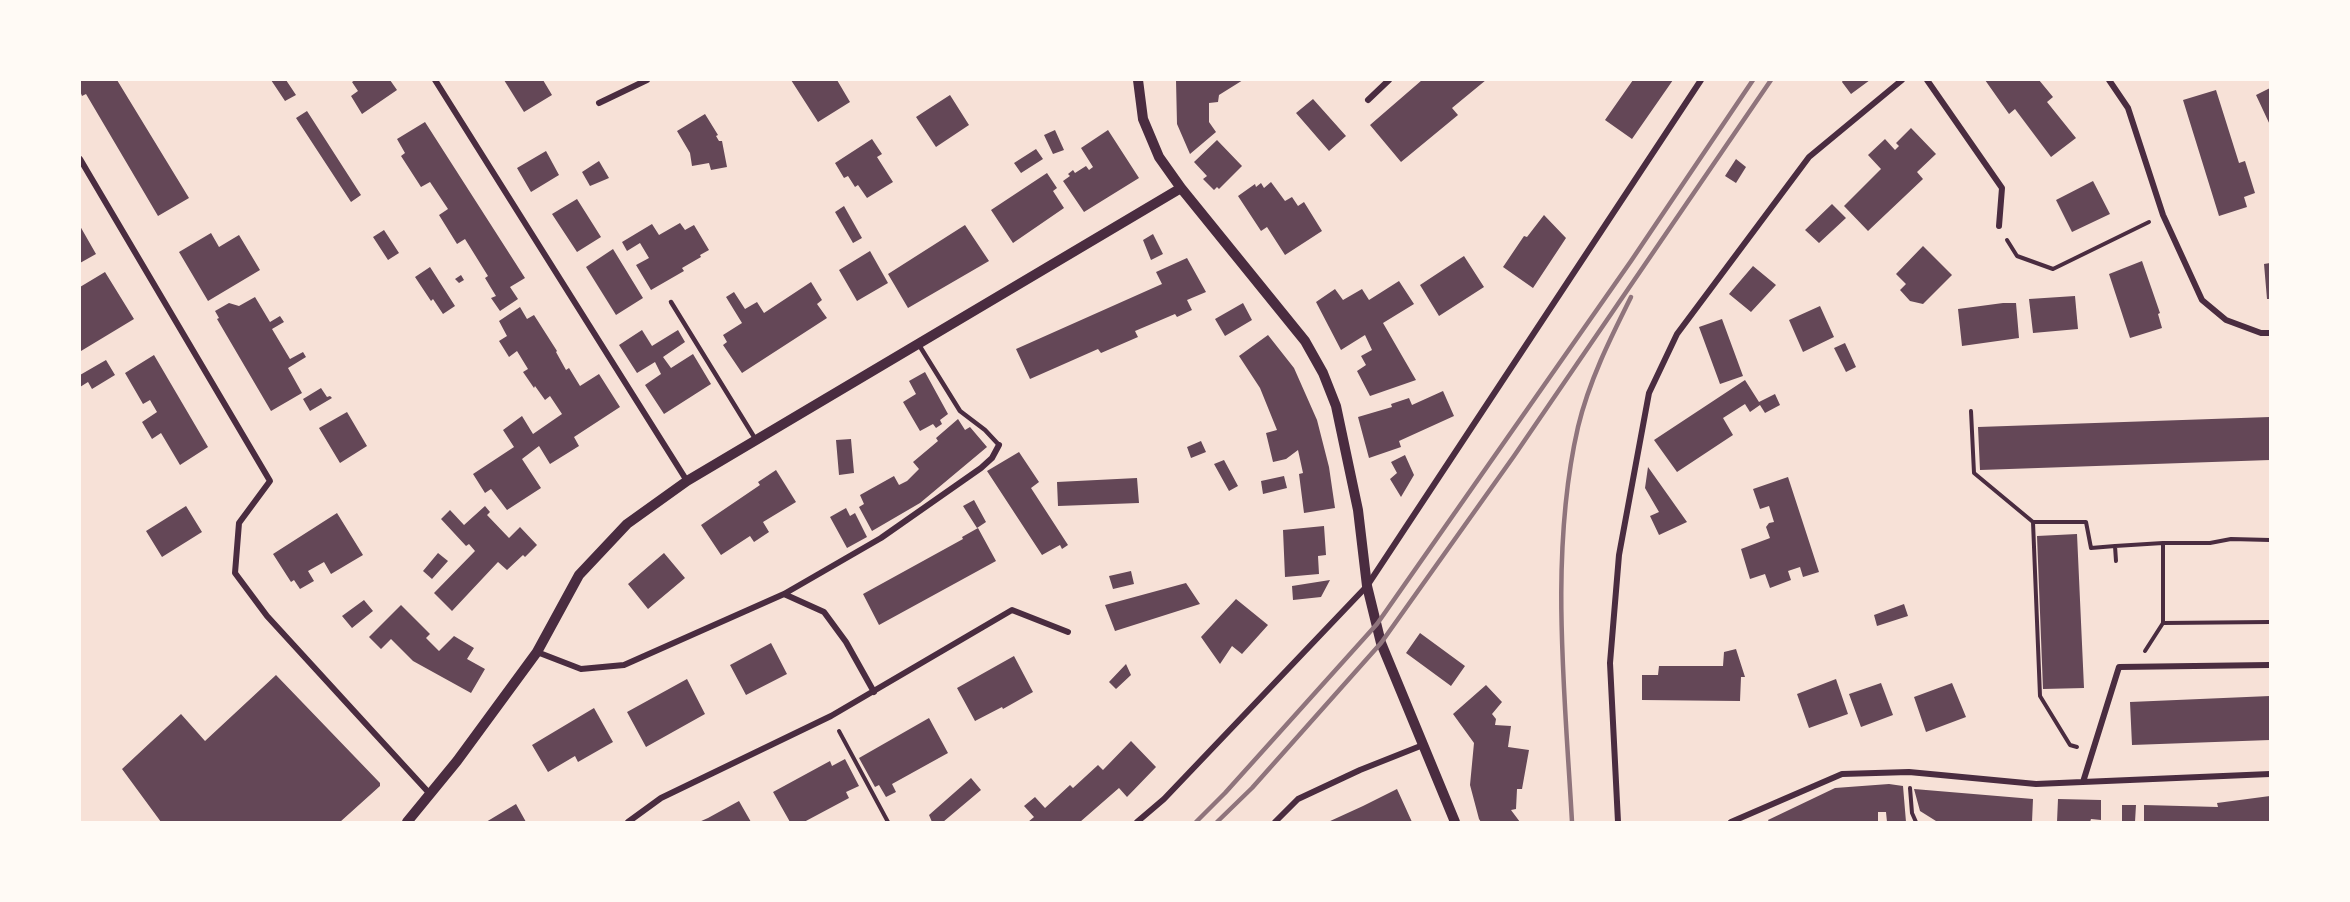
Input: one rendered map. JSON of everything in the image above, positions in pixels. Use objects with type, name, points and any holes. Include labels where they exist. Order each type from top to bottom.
[{"type":"street","points":[[435,80],[687,481]]},
{"type":"street","points":[[598,103],[647,80]]},
{"type":"street","points":[[1138,80],[1143,119],[1159,157],[1181,188],[1305,341],[1323,373],[1336,406],[1358,510],[1367,586],[1381,643],[1455,822]]},
{"type":"street","points":[[1368,100],[1389,80]]},
{"type":"street","points":[[1137,822],[1164,799],[1367,586],[1701,80]]},
{"type":"street","points":[[1618,822],[1610,663],[1619,555],[1649,393],[1677,334],[1809,157],[1902,80]]},
{"type":"street","points":[[1927,80],[2002,188],[1999,226]]},
{"type":"street","points":[[2109,80],[2128,108],[2163,215],[2202,300],[2226,320],[2261,333],[2271,333]]},
{"type":"street","points":[[80,159],[270,481],[239,523],[235,573],[267,616],[430,794]]},
{"type":"street","points":[[407,822],[457,761],[537,652],[579,575],[627,524],[687,481],[1181,188]]},
{"type":"street","points":[[537,652],[581,669],[624,666],[784,594],[881,538],[981,468],[993,458],[999,445]]},
{"type":"street","points":[[784,594],[824,612],[846,642],[874,692]]},
{"type":"street","points":[[628,822],[661,798],[831,716],[1012,610],[1068,632]]},
{"type":"street","points":[[2083,782],[2119,667],[2271,665]]},
{"type":"street","points":[[1275,822],[1298,799],[1360,770],[1423,745]]},
{"type":"street","points":[[1731,822],[1842,774],[1909,772],[2036,784],[2271,774]]},
{"type":"lane","points":[[670,302],[756,440]]},
{"type":"lane","points":[[918,342],[960,411],[985,430],[999,445]]},
{"type":"path","points":[[1999,226],[2017,256],[2053,269],[2163,215]]},
{"type":"path","points":[[1971,411],[1974,473],[2033,522],[2086,522],[2091,548],[2163,543],[2210,543],[2231,539],[2271,540]]},
{"type":"path","points":[[2033,522],[2040,696],[2070,745],[2093,750]]},
{"type":"path","points":[[2136,666],[2163,623],[2163,543]]},
{"type":"path","points":[[2115,546],[2116,561]]},
{"type":"path","points":[[2163,623],[2271,622]]},
{"type":"path","points":[[831,716],[888,822]]},
{"type":"path","points":[[1909,772],[1912,813],[1916,822]]},
{"type":"building","points":[[80,80],[117,80],[189,198],[158,216],[86,94],[82,96]]},
{"type":"building","points":[[271,80],[286,80],[296,95],[285,101]]},
{"type":"building","points":[[355,80],[390,80],[397,90],[362,114],[351,96],[358,91],[352,82]]},
{"type":"building","points":[[504,80],[543,80],[552,95],[524,112]]},
{"type":"building","points":[[791,80],[837,80],[850,102],[818,122]]},
{"type":"building","points":[[1176,80],[1243,80],[1219,95],[1218,102],[1209,103],[1209,122],[1216,132],[1190,154],[1177,124]]},
{"type":"building","points":[[1422,80],[1486,80],[1452,108],[1458,115],[1401,162],[1370,125]]},
{"type":"building","points":[[1633,80],[1673,80],[1632,139],[1605,120]]},
{"type":"building","points":[[1843,80],[1870,80],[1851,94],[1842,82]]},
{"type":"building","points":[[1985,80],[2039,80],[2053,97],[2047,102],[2076,138],[2051,157],[2015,109],[2009,114]]},
{"type":"building","points":[[2270,88],[2270,125],[2256,95]]},
{"type":"building","points":[[2216,90],[2239,163],[2245,161],[2255,193],[2244,197],[2247,207],[2219,216],[2183,100]]},
{"type":"building","points":[[950,95],[969,125],[936,147],[916,117]]},
{"type":"building","points":[[1313,99],[1346,136],[1329,151],[1296,113]]},
{"type":"building","points":[[307,111],[361,195],[351,202],[296,118]]},
{"type":"building","points":[[705,114],[718,135],[716,136],[719,141],[722,141],[727,167],[711,170],[709,163],[692,166],[690,153],[677,131]]},
{"type":"building","points":[[425,122],[525,278],[510,287],[518,299],[500,311],[491,298],[496,296],[485,278],[488,276],[465,239],[457,244],[439,215],[448,209],[430,182],[421,187],[401,156],[405,153],[397,139]]},
{"type":"building","points":[[1911,128],[1936,154],[1917,172],[1923,179],[1868,231],[1844,206],[1881,169],[1868,155],[1885,139],[1895,150],[1899,146],[1896,143]]},
{"type":"building","points":[[1055,130],[1064,150],[1053,154],[1044,135]]},
{"type":"building","points":[[1108,130],[1139,178],[1084,212],[1063,181],[1070,176],[1068,174],[1073,170],[1075,173],[1086,166],[1089,170],[1093,167],[1081,148]]},
{"type":"building","points":[[872,139],[882,154],[877,157],[893,182],[867,198],[858,185],[855,187],[848,176],[844,178],[835,163]]},
{"type":"building","points":[[1217,140],[1242,166],[1219,189],[1217,187],[1214,190],[1203,179],[1207,176],[1194,162]]},
{"type":"building","points":[[1036,149],[1043,159],[1021,173],[1014,163]]},
{"type":"building","points":[[546,151],[559,175],[531,192],[517,168]]},
{"type":"building","points":[[1736,159],[1746,167],[1736,183],[1725,176]]},
{"type":"building","points":[[599,161],[609,178],[590,186],[582,172]]},
{"type":"building","points":[[1047,173],[1057,188],[1053,191],[1064,208],[1013,243],[991,210]]},
{"type":"building","points":[[2093,181],[2110,214],[2072,232],[2056,200]]},
{"type":"building","points":[[1271,182],[1285,201],[1292,197],[1298,206],[1304,202],[1322,231],[1285,255],[1267,227],[1261,231],[1238,196],[1255,184],[1256,187],[1261,183],[1264,188]]},
{"type":"building","points":[[577,199],[601,237],[577,252],[552,214]]},
{"type":"building","points":[[1832,204],[1846,218],[1819,243],[1805,230]]},
{"type":"building","points":[[844,206],[862,238],[853,243],[835,212]]},
{"type":"building","points":[[1544,215],[1566,238],[1533,288],[1503,267],[1524,236],[1527,237]]},
{"type":"building","points":[[680,223],[685,230],[694,225],[709,250],[682,268],[684,271],[651,290],[636,265],[649,258],[640,243],[627,251],[622,242],[652,224],[659,235]]},
{"type":"building","points":[[965,225],[989,261],[908,308],[888,274]]},
{"type":"building","points":[[80,226],[96,254],[80,263]]},
{"type":"building","points":[[384,230],[399,253],[388,260],[373,237]]},
{"type":"building","points":[[211,233],[219,247],[239,235],[260,270],[208,301],[179,252]]},
{"type":"building","points":[[1153,234],[1163,254],[1151,260],[1143,240]]},
{"type":"building","points":[[1923,246],[1952,275],[1923,304],[1910,301],[1900,290],[1906,284],[1896,274]]},
{"type":"building","points":[[613,249],[643,298],[616,315],[586,267]]},
{"type":"building","points":[[870,251],[888,283],[857,301],[839,270]]},
{"type":"building","points":[[1464,256],[1484,287],[1439,316],[1420,285]]},
{"type":"building","points":[[1187,258],[1206,292],[1187,300],[1192,310],[1177,317],[1175,314],[1135,331],[1138,337],[1101,353],[1098,349],[1030,379],[1016,349],[1162,284],[1156,272]]},
{"type":"building","points":[[2142,261],[2160,313],[2158,314],[2162,328],[2130,338],[2109,274]]},
{"type":"building","points":[[2270,263],[2270,299],[2267,299],[2264,264]]},
{"type":"building","points":[[1753,266],[1776,285],[1751,312],[1729,294]]},
{"type":"building","points":[[430,267],[455,306],[443,314],[415,277]]},
{"type":"building","points":[[105,272],[134,319],[81,351],[80,287]]},
{"type":"building","points":[[461,275],[464,280],[459,283],[455,279]]},
{"type":"building","points":[[1399,281],[1414,304],[1383,323],[1416,380],[1370,396],[1357,371],[1366,365],[1361,356],[1372,350],[1365,335],[1341,350],[1316,302],[1335,289],[1343,300],[1362,289],[1369,300]]},
{"type":"building","points":[[811,282],[822,300],[817,304],[827,318],[742,373],[723,345],[727,342],[723,335],[742,323],[726,297],[734,292],[745,309],[757,302],[764,313]]},
{"type":"building","points":[[2075,296],[2078,329],[2033,333],[2029,299]]},
{"type":"building","points":[[255,297],[270,322],[280,316],[284,322],[272,329],[290,359],[303,352],[306,357],[288,368],[302,393],[271,411],[217,319],[219,318],[215,311],[229,303],[239,306]]},
{"type":"building","points":[[1243,303],[1252,320],[1225,336],[1215,319]]},
{"type":"building","points":[[2016,303],[2019,338],[1962,346],[1958,309]]},
{"type":"building","points":[[1820,306],[1834,337],[1803,352],[1789,320]]},
{"type":"building","points":[[520,307],[527,319],[534,315],[566,370],[569,368],[580,386],[599,374],[620,407],[574,437],[579,446],[550,464],[539,446],[522,459],[541,488],[507,510],[491,489],[485,493],[473,474],[514,447],[503,430],[522,416],[533,434],[562,414],[550,396],[545,400],[535,386],[534,388],[523,372],[528,369],[517,351],[509,357],[499,341],[507,336],[499,321]]},
{"type":"building","points":[[1722,319],[1743,376],[1720,384],[1699,327]]},
{"type":"building","points":[[642,330],[652,346],[678,330],[685,342],[663,357],[671,368],[693,354],[711,384],[664,414],[645,385],[661,374],[655,362],[637,373],[619,345]]},
{"type":"building","points":[[1268,335],[1294,368],[1317,420],[1329,467],[1335,508],[1304,513],[1299,474],[1303,473],[1298,450],[1286,459],[1273,462],[1266,433],[1277,430],[1260,388],[1239,356]]},
{"type":"building","points":[[1845,343],[1856,367],[1846,372],[1834,348]]},
{"type":"building","points":[[154,355],[208,447],[180,465],[161,433],[152,439],[142,422],[157,412],[150,400],[143,404],[125,373]]},
{"type":"building","points":[[106,360],[115,375],[92,389],[88,382],[80,387],[80,375]]},
{"type":"building","points":[[925,372],[948,414],[940,420],[942,424],[936,428],[933,424],[920,431],[903,402],[916,394],[909,381]]},
{"type":"building","points":[[1745,380],[1759,402],[1775,394],[1780,405],[1765,413],[1760,405],[1750,412],[1745,404],[1723,418],[1733,435],[1677,472],[1654,440]]},
{"type":"building","points":[[321,388],[327,397],[332,398],[310,411],[303,399]]},
{"type":"building","points":[[1443,391],[1454,416],[1399,441],[1401,447],[1369,458],[1358,417],[1392,407],[1391,404],[1409,398],[1412,405]]},
{"type":"building","points":[[347,412],[367,446],[340,463],[319,428]]},
{"type":"building","points":[[2270,417],[2270,460],[1980,470],[1978,427]]},
{"type":"building","points":[[958,419],[965,430],[970,427],[987,447],[920,503],[872,531],[859,507],[864,504],[860,495],[894,476],[899,485],[907,481],[919,469],[913,462],[938,441],[936,438]]},
{"type":"building","points":[[851,439],[854,473],[839,475],[836,440]]},
{"type":"building","points":[[1201,441],[1206,452],[1191,458],[1187,447]]},
{"type":"building","points":[[1019,452],[1039,482],[1031,488],[1068,545],[1062,549],[1060,545],[1042,555],[987,471]]},
{"type":"building","points":[[1405,455],[1414,475],[1401,497],[1390,479],[1397,473],[1391,462]]},
{"type":"building","points":[[1224,460],[1238,486],[1229,491],[1214,464]]},
{"type":"building","points":[[1648,467],[1687,522],[1659,535],[1650,516],[1659,512],[1645,488]]},
{"type":"building","points":[[776,470],[796,502],[763,522],[769,532],[754,542],[750,536],[721,555],[701,525],[760,485],[758,482]]},
{"type":"building","points":[[1284,476],[1287,488],[1263,494],[1261,481]]},
{"type":"building","points":[[1788,477],[1819,572],[1803,577],[1800,567],[1788,571],[1791,580],[1770,588],[1765,574],[1750,579],[1741,549],[1770,538],[1766,527],[1769,523],[1774,522],[1769,506],[1760,509],[1753,489]]},
{"type":"building","points":[[1137,478],[1139,503],[1058,506],[1057,482]]},
{"type":"building","points":[[974,500],[986,522],[977,528],[963,506]]},
{"type":"building","points":[[186,506],[202,532],[162,557],[146,531]]},
{"type":"building","points":[[485,506],[490,512],[487,515],[509,538],[520,527],[537,545],[507,570],[498,562],[452,611],[434,593],[475,551],[469,544],[466,546],[441,519],[450,510],[464,525]]},
{"type":"building","points":[[846,508],[850,516],[855,513],[867,537],[847,548],[830,517]]},
{"type":"building","points":[[337,513],[363,555],[331,574],[324,562],[308,571],[314,581],[300,589],[294,580],[291,582],[273,554]]},
{"type":"building","points":[[1324,526],[1326,555],[1318,556],[1319,574],[1285,577],[1283,530]]},
{"type":"building","points":[[978,528],[996,561],[879,625],[863,594],[963,539],[962,537]]},
{"type":"building","points":[[2077,534],[2084,688],[2043,689],[2037,536]]},
{"type":"building","points":[[438,553],[448,561],[432,579],[423,571]]},
{"type":"building","points":[[664,553],[685,578],[648,609],[628,584]]},
{"type":"building","points":[[1131,571],[1134,584],[1113,589],[1109,576]]},
{"type":"building","points":[[1330,580],[1321,597],[1293,600],[1292,586]]},
{"type":"building","points":[[1186,583],[1200,604],[1115,631],[1105,605]]},
{"type":"building","points":[[1236,599],[1268,625],[1242,654],[1232,646],[1220,664],[1201,637]]},
{"type":"building","points":[[364,600],[373,611],[352,628],[342,616]]},
{"type":"building","points":[[1904,604],[1908,616],[1877,626],[1874,615]]},
{"type":"building","points":[[401,605],[430,634],[426,638],[439,651],[454,636],[474,648],[467,659],[485,669],[471,693],[413,661],[391,639],[381,649],[369,637]]},
{"type":"building","points":[[1420,633],[1465,666],[1451,686],[1406,653]]},
{"type":"building","points":[[771,643],[787,674],[746,695],[730,665]]},
{"type":"building","points":[[1736,649],[1745,677],[1741,677],[1740,701],[1642,700],[1642,675],[1658,675],[1659,666],[1723,666],[1724,652]]},
{"type":"building","points":[[1014,656],[1033,692],[975,721],[957,688]]},
{"type":"building","points":[[1126,664],[1131,675],[1116,689],[1109,682]]},
{"type":"building","points":[[276,675],[380,783],[380,786],[340,822],[161,822],[122,769],[181,714],[205,741]]},
{"type":"building","points":[[687,679],[705,714],[646,747],[627,712]]},
{"type":"building","points":[[1836,679],[1848,714],[1809,728],[1797,694]]},
{"type":"building","points":[[1881,683],[1893,715],[1861,727],[1849,694]]},
{"type":"building","points":[[1952,683],[1966,717],[1926,732],[1914,697]]},
{"type":"building","points":[[1486,685],[1502,702],[1492,714],[1496,719],[1495,725],[1511,726],[1508,747],[1529,750],[1522,789],[1517,789],[1516,809],[1511,810],[1520,822],[1481,822],[1470,785],[1474,743],[1453,714]]},
{"type":"building","points":[[2270,696],[2270,740],[2132,745],[2130,702]]},
{"type":"building","points":[[594,708],[613,742],[578,762],[575,756],[548,772],[532,745]]},
{"type":"building","points":[[929,718],[948,753],[892,784],[896,792],[886,797],[879,785],[875,787],[859,758]]},
{"type":"building","points":[[1131,741],[1156,767],[1127,797],[1119,788],[1080,822],[1028,822],[1034,817],[1024,806],[1035,797],[1045,808],[1070,785],[1073,788],[1098,765],[1103,770]]},
{"type":"building","points":[[845,759],[859,786],[846,792],[849,798],[804,822],[790,822],[773,792],[830,761],[832,766]]},
{"type":"building","points":[[971,778],[981,790],[943,822],[932,822],[929,815]]},
{"type":"building","points":[[1889,784],[1903,786],[1906,822],[1887,822],[1886,812],[1878,812],[1878,822],[1769,822],[1768,820],[1835,788]]},
{"type":"building","points":[[1397,789],[1412,822],[1328,822],[1363,806]]},
{"type":"building","points":[[1914,789],[2033,799],[2032,822],[1936,821],[1920,811]]},
{"type":"building","points":[[2270,796],[2270,822],[2144,822],[2144,805],[2218,807],[2217,803]]},
{"type":"building","points":[[2058,799],[2101,800],[2101,820],[2057,822]]},
{"type":"building","points":[[739,801],[751,822],[699,822],[708,818]]},
{"type":"building","points":[[516,804],[526,822],[486,822]]},
{"type":"building","points":[[2122,805],[2136,805],[2135,822],[2122,822]]},
{"type":"railway","points":[[1196,822],[1225,793],[1377,624],[1631,261],[1753,80]]},
{"type":"railway","points":[[1217,822],[1252,788],[1381,643],[1514,456],[1771,80]]},
{"type":"railway","points":[[1572,822],[1562,624],[1564,524],[1569,475],[1578,427],[1588,393],[1631,297]]}]
